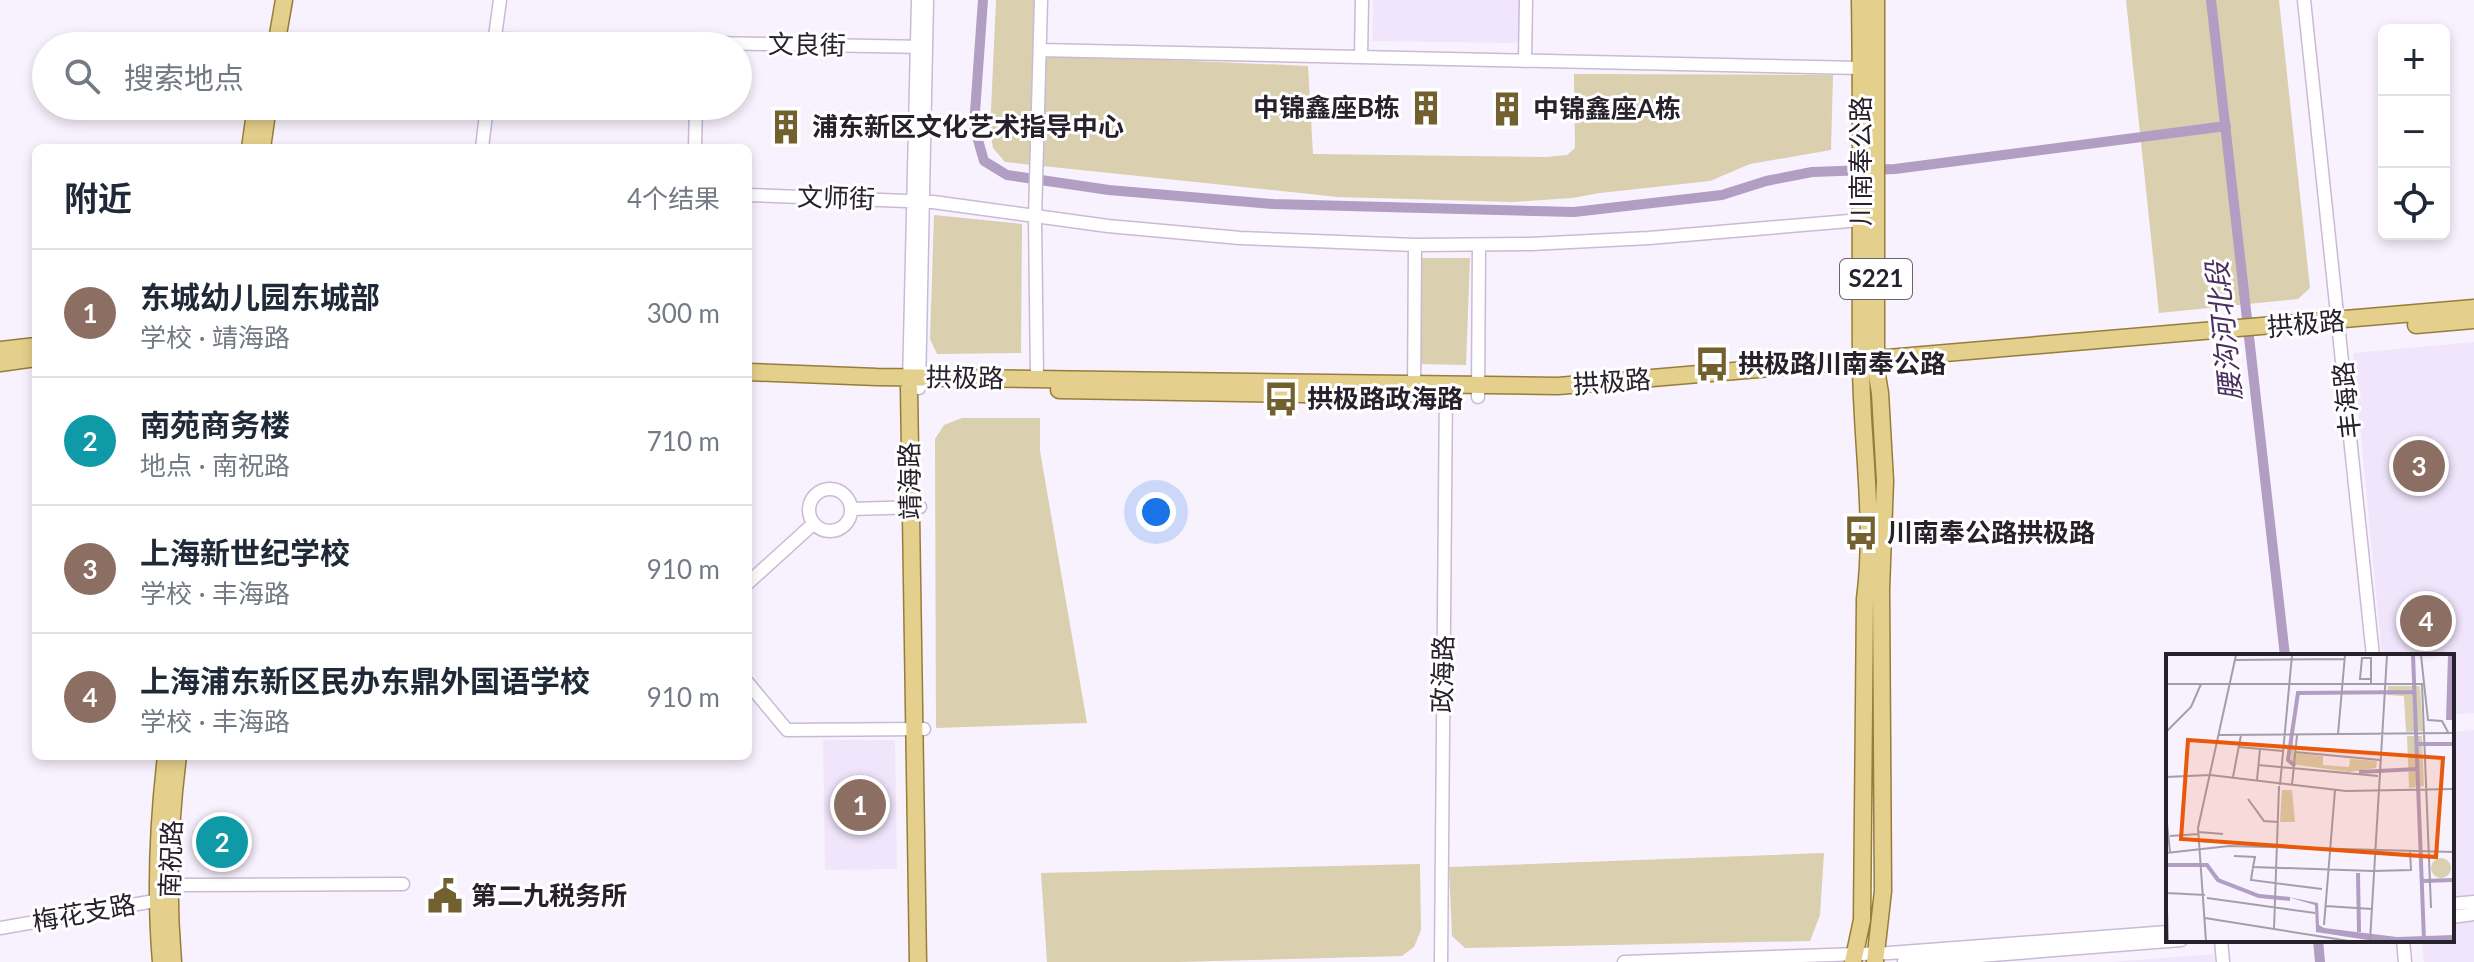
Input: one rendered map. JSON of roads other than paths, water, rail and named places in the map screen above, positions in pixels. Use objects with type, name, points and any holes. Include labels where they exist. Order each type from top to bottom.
[{"type":"main road","points":[[267,32],[272,0]]},
{"type":"main road","points":[[278,32],[284,0]]},
{"type":"main road","name":"川南奉公路","points":[[1860,0],[1861,68],[1869,148]]},
{"type":"main road","name":"川南奉公路","points":[[1869,364],[1869,148],[1876,0]]},
{"type":"main road","points":[[251,144],[254,120]]},
{"type":"main road","points":[[263,144],[266,120]]},
{"type":"main road","name":"川南奉公路","points":[[1869,188],[1861,220],[1869,364]]},
{"type":"main road","name":"拱极路","points":[[2339,326],[2474,308]]},
{"type":"main road","name":"拱极路","points":[[752,372],[914,382],[1478,392],[2339,326],[2474,320]]},
{"type":"main road","points":[[0,350],[32,346]]},
{"type":"main road","points":[[0,363],[32,359]]},
{"type":"main road","points":[[1869,364],[1880,393],[1885,481],[1881,589],[1883,891],[1875,958]]},
{"type":"main road","points":[[1853,958],[1862,920],[1869,364]]},
{"type":"main road","name":"拱极路","points":[[752,383],[1037,379],[1414,391]]},
{"type":"main road","name":"靖海路","points":[[914,382],[919,730],[928,962]]},
{"type":"main road","name":"靖海路","points":[[918,962],[919,730]]},
{"type":"main road","name":"南祝路","points":[[166,760],[157,847],[173,962]]},
{"type":"main road","name":"南祝路","points":[[161,962],[178,760]]},
{"type":"street","points":[[496,32],[500,0]]},
{"type":"street","name":"靖海路","points":[[918,0],[922,46]]},
{"type":"street","name":"靖海路","points":[[914,382],[922,46],[927,0]]},
{"type":"street","points":[[1037,379],[1035,217],[1041,0]]},
{"type":"street","points":[[1361,57],[1362,0]]},
{"type":"street","points":[[1525,61],[1526,0]]},
{"type":"street","name":"丰海路","points":[[2304,0],[2373,654]]},
{"type":"street","name":"文良街","points":[[752,44],[922,46]]},
{"type":"street","points":[[1040,50],[1861,68]]},
{"type":"street","points":[[482,144],[485,120]]},
{"type":"street","points":[[695,144],[696,120]]},
{"type":"street","name":"文师街","points":[[752,195],[918,201],[1035,217],[1240,238],[1415,245],[1662,237],[1861,220]]},
{"type":"street","points":[[1414,391],[1415,245]]},
{"type":"street","points":[[1478,392],[1479,245]]},
{"type":"street","name":"政海路","points":[[1441,962],[1446,391]]},
{"type":"street","points":[[822,490],[841,492],[851,509],[849,520],[840,529],[827,531],[813,524],[809,504],[817,493],[822,490]]},
{"type":"street","points":[[851,509],[915,508]]},
{"type":"street","points":[[752,579],[813,524]]},
{"type":"street","points":[[752,688],[787,730],[919,730]]},
{"type":"street","name":"梅花支路","points":[[0,928],[165,895],[403,884]]},
{"type":"street","points":[[2454,904],[2474,902]]},
{"type":"street","points":[[2454,917],[2474,914]]},
{"type":"street","points":[[1624,962],[1875,958],[2166,932]]},
{"type":"street","points":[[1904,962],[2166,941]]},
{"type":"street","points":[[2221,942],[2223,962]]},
{"type":"street","points":[[2403,942],[2405,962]]},
{"type":"waterway","points":[[983,0],[974,126],[984,161],[1007,175],[1109,190],[1273,204],[1574,212],[1722,195],[1766,181],[1812,172],[1895,169],[2226,126]]},
{"type":"waterway","name":"腰沟河北段","points":[[2211,0],[2285,654]]},
{"type":"waterway","name":"腰沟河北段","points":[[2318,942],[2320,962]]},
{"type":"place","name":"中锦鑫座B栋","points":[[1426,108]]},
{"type":"place","name":"中锦鑫座A栋","points":[[1507,109]]},
{"type":"place","name":"浦东新区文化艺术指导中心","points":[[786,127]]},
{"type":"place","name":"拱极路川南奉公路","points":[[1712,364]]},
{"type":"place","name":"拱极路政海路","points":[[1281,399]]},
{"type":"place","name":"上海新世纪学校","points":[[2419,466]]},
{"type":"place","name":"川南奉公路拱极路","points":[[1861,533]]},
{"type":"place","name":"上海浦东新区民办东鼎外国语学校","points":[[2426,621]]},
{"type":"place","name":"东城幼儿园东城部","points":[[860,805]]},
{"type":"place","name":"南苑商务楼","points":[[222,842]]},
{"type":"place","name":"第二九税务所","points":[[445,896]]}]
